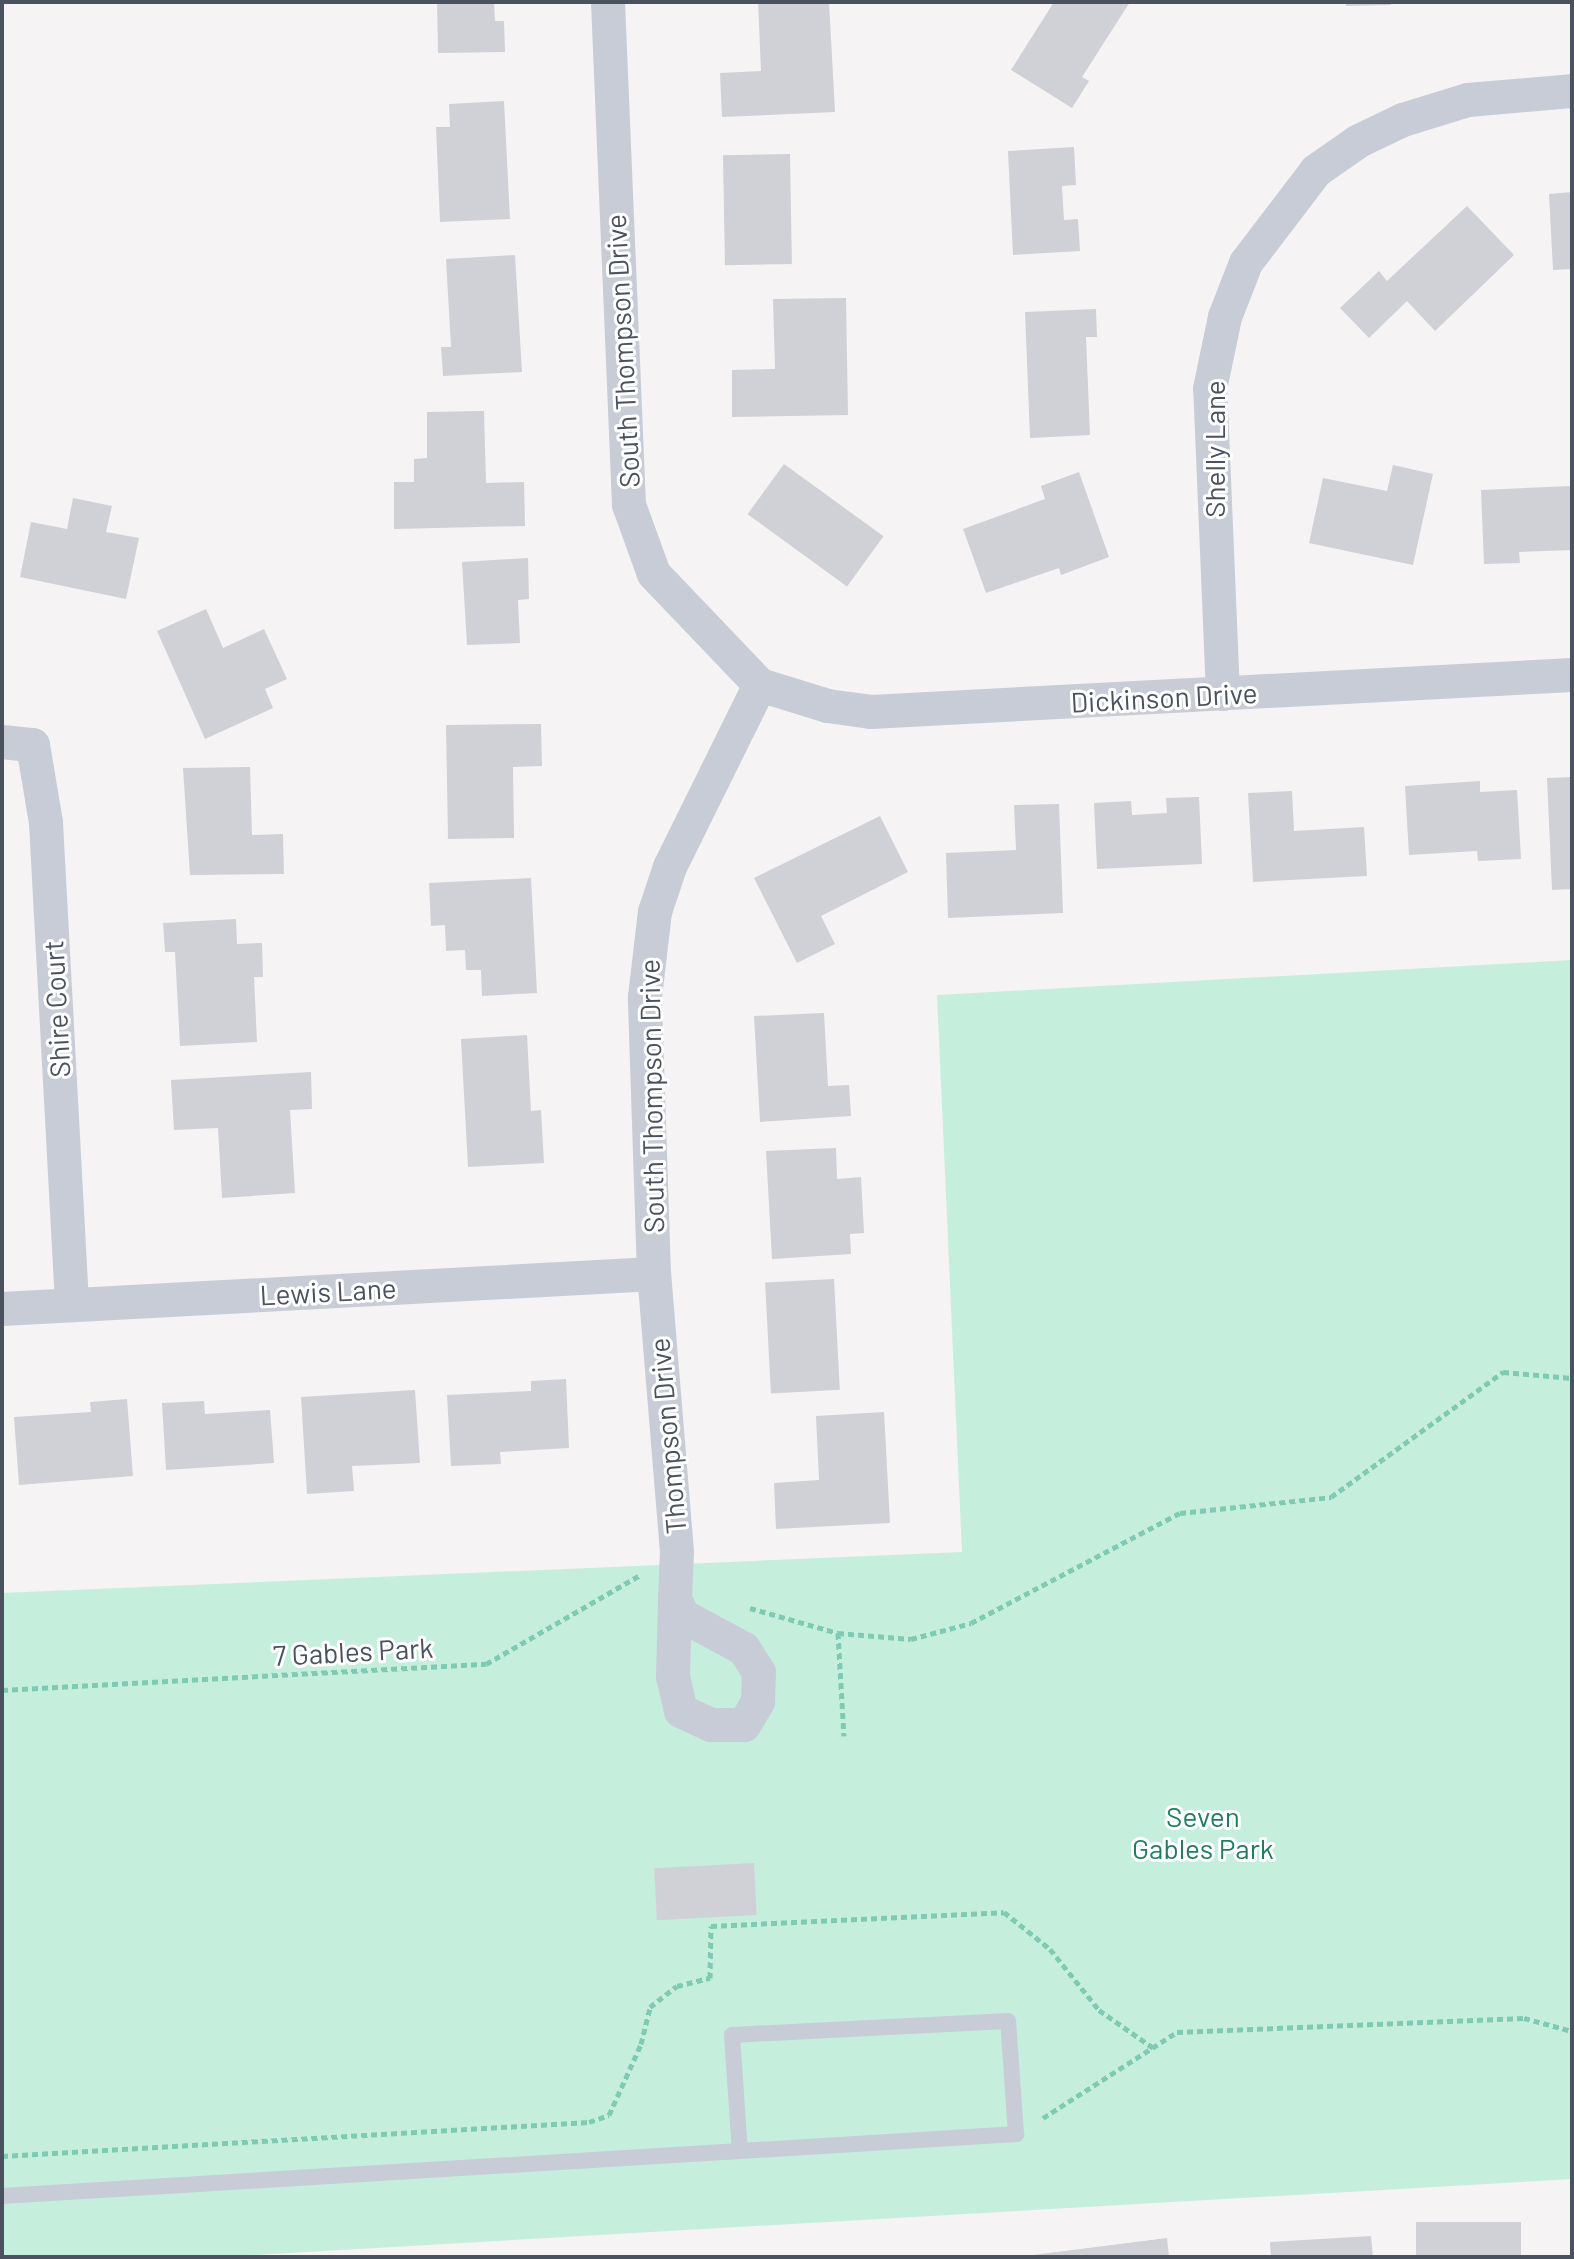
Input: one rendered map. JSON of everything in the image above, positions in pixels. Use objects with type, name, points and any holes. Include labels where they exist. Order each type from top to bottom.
[{"type":"street","name":"South Thompson Drive","points":[[608,2],[629,505],[654,574],[760,685],[670,867],[649,944],[645,997],[654,1274]]},
{"type":"street","name":"Shelly Lane","points":[[1223,694],[1210,389],[1225,317],[1246,263],[1316,171],[1359,141],[1403,120],[1468,100],[1572,91]]},
{"type":"street","name":"Dickinson Drive","points":[[760,685],[828,706],[871,712],[1572,675]]},
{"type":"street","name":"Shire Court","points":[[2,742],[33,745],[46,823],[72,1305]]},
{"type":"street","name":"Lewis Lane","points":[[2,1309],[654,1274]]},
{"type":"street","name":"Thompson Drive","points":[[654,1274],[677,1552],[675,1599]]},
{"type":"lane","points":[[2,2196],[740,2151],[1016,2134],[1008,2021],[732,2035],[740,2151]]},
{"type":"path","points":[[737,1603],[838,1633],[911,1639],[971,1623],[1180,1513],[1331,1497],[1503,1372],[1572,1378]]},
{"type":"path","name":"7 Gables Park","points":[[2,1690],[486,1664],[589,1608],[677,1552]]},
{"type":"path","points":[[838,1633],[844,1736]]},
{"type":"path","points":[[2,2156],[589,2122],[609,2115],[641,2044],[650,2007],[677,1986],[710,1978],[711,1926],[1004,1912],[1050,1949],[1099,2010],[1155,2049]]},
{"type":"path","points":[[1035,2123],[1177,2032],[1524,2018],[1572,2031]]},
{"type":"green space","name":"Seven Gables Park","points":[[1572,960],[1572,2179],[219,2257],[2,2257],[2,1593],[962,1552],[937,995]]},
{"type":"building","points":[[437,2],[494,2],[495,21],[504,21],[505,52],[438,53]]},
{"type":"building","points":[[758,2],[829,2],[835,112],[722,117],[720,73],[761,71]]},
{"type":"building","points":[[1054,2],[1130,2],[1082,77],[1089,81],[1072,108],[1011,70]]},
{"type":"building","points":[[1346,2],[1391,2],[1391,5],[1346,6]]},
{"type":"building","points":[[504,101],[510,219],[440,222],[436,127],[450,127],[449,104]]},
{"type":"building","points":[[1074,147],[1076,185],[1062,186],[1064,220],[1078,219],[1080,251],[1013,255],[1008,151]]},
{"type":"building","points":[[790,154],[792,264],[725,265],[723,155]]},
{"type":"building","points":[[1572,192],[1572,269],[1553,270],[1549,194]]},
{"type":"building","points":[[1467,206],[1514,255],[1435,331],[1407,301],[1369,338],[1340,308],[1379,271],[1387,281]]},
{"type":"building","points":[[515,255],[522,372],[443,376],[441,347],[451,347],[446,259]]},
{"type":"building","points":[[846,298],[848,415],[732,417],[732,370],[775,369],[773,299]]},
{"type":"building","points":[[1096,309],[1097,337],[1086,337],[1090,435],[1030,438],[1025,312]]},
{"type":"building","points":[[484,411],[486,483],[524,482],[525,526],[394,529],[394,482],[414,482],[414,459],[427,458],[427,412]]},
{"type":"building","points":[[784,464],[884,536],[847,586],[748,514]]},
{"type":"building","points":[[1393,465],[1433,474],[1413,565],[1309,543],[1323,478],[1387,491]]},
{"type":"building","points":[[1079,472],[1109,557],[1061,575],[1059,568],[986,593],[963,529],[1045,499],[1041,486]]},
{"type":"building","points":[[1572,486],[1572,550],[1519,552],[1520,563],[1484,564],[1481,490]]},
{"type":"building","points":[[73,498],[112,506],[106,532],[139,538],[126,599],[20,577],[31,522],[67,529]]},
{"type":"building","points":[[528,558],[529,599],[518,600],[520,643],[467,645],[462,562]]},
{"type":"building","points":[[206,609],[223,648],[264,629],[287,679],[265,689],[273,708],[205,739],[157,631]]},
{"type":"building","points":[[541,724],[542,766],[513,767],[514,838],[448,839],[446,725]]},
{"type":"building","points":[[250,767],[252,835],[283,834],[284,874],[190,875],[183,768]]},
{"type":"building","points":[[1572,777],[1572,889],[1552,890],[1547,778]]},
{"type":"building","points":[[1480,781],[1480,792],[1517,790],[1521,859],[1478,861],[1477,851],[1409,855],[1405,786]]},
{"type":"building","points":[[1292,791],[1294,831],[1364,827],[1367,876],[1253,882],[1248,793]]},
{"type":"building","points":[[1199,797],[1202,864],[1097,869],[1094,803],[1131,801],[1132,815],[1167,813],[1166,798]]},
{"type":"building","points":[[1059,804],[1063,913],[948,918],[946,853],[1016,850],[1014,805]]},
{"type":"building","points":[[880,816],[908,872],[821,916],[835,944],[797,963],[754,878]]},
{"type":"building","points":[[531,878],[537,993],[482,996],[481,970],[466,970],[465,950],[446,951],[445,925],[431,926],[429,883]]},
{"type":"building","points":[[236,919],[237,944],[262,943],[263,977],[254,977],[257,1042],[180,1046],[175,952],[165,952],[163,923]]},
{"type":"building","points":[[824,1013],[828,1086],[849,1085],[851,1116],[760,1122],[754,1016]]},
{"type":"building","points":[[527,1035],[531,1111],[541,1110],[544,1163],[468,1167],[461,1039]]},
{"type":"building","points":[[311,1072],[312,1109],[290,1110],[295,1193],[222,1198],[218,1128],[174,1130],[171,1080]]},
{"type":"building","points":[[836,1148],[837,1179],[861,1177],[864,1233],[850,1234],[851,1254],[772,1259],[766,1151]]},
{"type":"building","points":[[834,1279],[840,1390],[771,1393],[765,1283]]},
{"type":"building","points":[[566,1379],[569,1448],[500,1452],[501,1464],[451,1466],[447,1395],[531,1391],[531,1381]]},
{"type":"building","points":[[415,1390],[420,1463],[352,1466],[354,1491],[307,1494],[301,1397]]},
{"type":"building","points":[[127,1399],[133,1476],[19,1485],[14,1417],[91,1412],[90,1402]]},
{"type":"building","points":[[204,1401],[205,1414],[270,1410],[274,1463],[166,1470],[162,1403]]},
{"type":"building","points":[[884,1412],[890,1523],[776,1529],[774,1483],[819,1480],[816,1416]]},
{"type":"building","points":[[754,1863],[757,1915],[657,1920],[654,1868]]},
{"type":"building","points":[[1416,2222],[1521,2222],[1521,2257],[1416,2257]]},
{"type":"building","points":[[1371,2236],[1373,2257],[1271,2257],[1270,2242]]},
{"type":"building","points":[[1167,2238],[1169,2257],[1033,2257],[1033,2255]]}]
